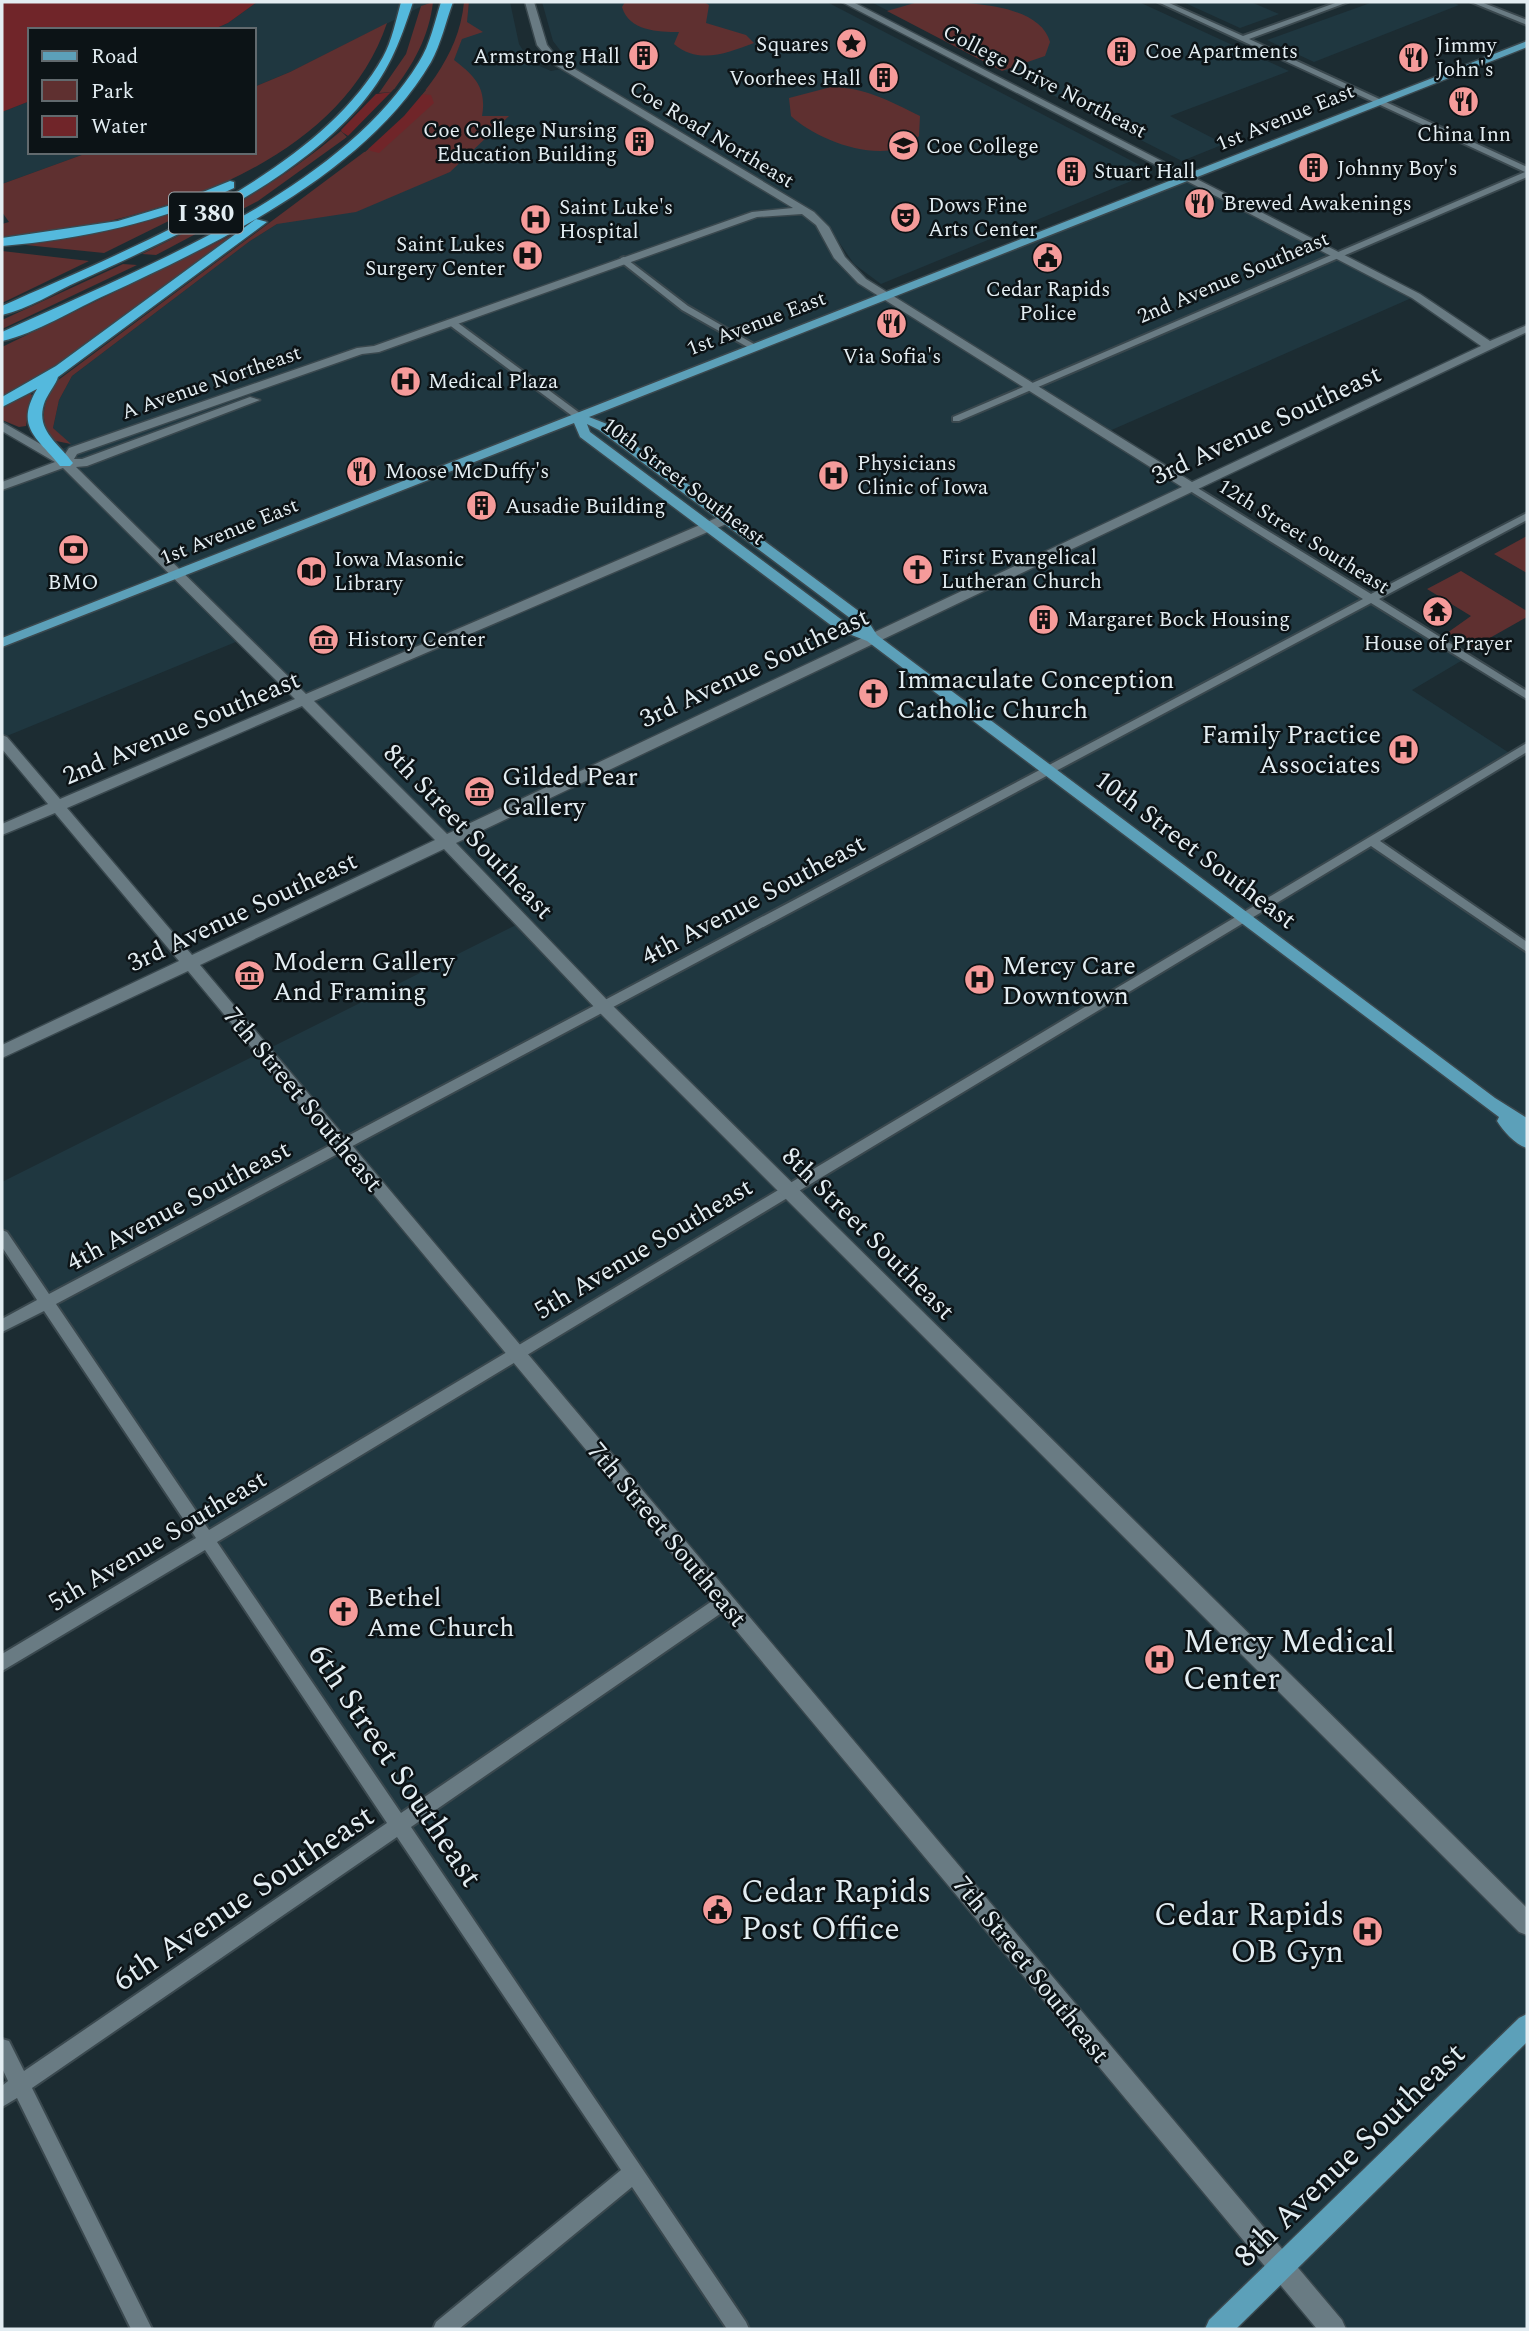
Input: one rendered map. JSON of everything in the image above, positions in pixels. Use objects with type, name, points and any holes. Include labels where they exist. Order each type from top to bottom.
[{"type":"highway","name":"I 380","points":[[2,311],[177,229],[283,166],[329,129],[359,99],[381,69],[399,37],[407,2]]},
{"type":"highway","name":"I 380","points":[[2,337],[249,216],[338,158],[382,120],[412,86],[436,46],[447,2]]},
{"type":"highway","points":[[2,242],[97,229],[176,208],[227,186],[329,129]]},
{"type":"highway","points":[[2,402],[61,369],[248,232],[338,158]]},
{"type":"highway","points":[[61,369],[42,392],[35,422],[41,438],[65,463]]},
{"type":"main road","name":"Coe Road Northeast","points":[[529,2],[542,45],[550,57],[806,212],[829,233],[833,248],[844,265],[884,295]]},
{"type":"main road","name":"College Drive Northeast","points":[[846,2],[1337,255],[1436,308],[1489,346]]},
{"type":"main road","name":"1st Avenue East","points":[[2,643],[1527,44]]},
{"type":"main road","points":[[755,214],[767,201],[762,186]]},
{"type":"main road","name":"A Avenue Northeast","points":[[2,486],[65,463],[83,463],[372,357],[375,350],[755,214],[785,209],[806,212]]},
{"type":"main road","name":"12th Street Southeast","points":[[884,295],[1191,487]]},
{"type":"main road","name":"3rd Avenue Southeast","points":[[2,1052],[1527,328]]},
{"type":"main road","name":"10th Street Southeast","points":[[578,416],[603,427],[859,618],[872,638]]},
{"type":"main road","name":"10th Street Southeast","points":[[578,416],[584,434],[707,527],[841,626],[872,638],[1489,1103],[1527,1126]]},
{"type":"main road","name":"8th Street Southeast","points":[[2,426],[65,463],[445,841],[603,1006],[1527,1924]]},
{"type":"main road","name":"2nd Avenue Southeast","points":[[2,830],[726,519]]},
{"type":"main road","name":"7th Street Southeast","points":[[2,740],[724,1602],[883,1787],[1333,2329]]},
{"type":"main road","name":"10th Street Southeast","points":[[1489,1103],[1527,1142]]},
{"type":"main road","name":"8th Avenue Southeast","points":[[1218,2329],[1527,2026]]},
{"type":"street","points":[[1162,2],[1527,172]]},
{"type":"street","points":[[1242,39],[1344,2]]},
{"type":"street","points":[[1475,2],[1527,23]]},
{"type":"street","name":"2nd Avenue Southeast","points":[[956,419],[1527,172]]},
{"type":"street","points":[[624,260],[685,308],[754,346]]},
{"type":"street","points":[[451,323],[578,416]]},
{"type":"street","name":"12th Street Southeast","points":[[1191,487],[1527,696]]},
{"type":"street","name":"4th Avenue Southeast","points":[[2,1326],[1527,516]]},
{"type":"street","name":"5th Avenue Southeast","points":[[2,1663],[1527,747]]},
{"type":"street","points":[[1514,755],[1527,764]]},
{"type":"street","points":[[1371,841],[1527,947]]},
{"type":"street","name":"6th Street Southeast","points":[[2,1236],[739,2329]]},
{"type":"street","name":"6th Avenue Southeast","points":[[2,2097],[401,1826],[724,1602]]},
{"type":"street","points":[[2,2048],[142,2329]]},
{"type":"street","points":[[443,2329],[632,2173]]},
{"type":"shaded area","points":[[257,2],[430,2],[256,86],[256,28],[217,28]]},
{"type":"shaded area","points":[[469,2],[510,2],[519,44],[530,62],[551,71],[567,68],[817,219],[844,265],[884,295],[1189,178],[1416,296],[1107,432],[1466,658],[1412,690],[1514,756],[1372,841],[1527,948],[1527,2329],[1333,2329],[1280,2267],[1216,2329],[445,2328],[632,2173],[2,1236],[2,1182],[520,923],[243,639],[2,738],[2,486],[64,463],[57,452],[70,445],[53,428],[59,400],[72,376],[250,241],[277,224],[440,95],[466,28]]},
{"type":"shaded area","name":"Coe College","points":[[542,2],[827,2],[1153,172],[881,284],[854,264],[823,219],[573,67],[553,41]]},
{"type":"shaded area","name":"Coe College","points":[[871,2],[1139,2],[1289,71],[1170,116],[1224,144],[1182,161]]},
{"type":"shaded area","points":[[1183,2],[1251,2],[1279,14],[1240,28]]},
{"type":"shaded area","points":[[1373,2],[1451,2],[1459,5],[1314,62],[1267,40]]},
{"type":"shaded area","points":[[28,102],[28,154],[84,154],[2,184],[2,112]]},
{"type":"green space","points":[[433,2],[424,39],[413,61],[392,92],[379,93],[406,54],[421,6]]},
{"type":"green space","points":[[464,2],[469,2],[467,22],[483,32],[462,39],[454,60],[473,77],[481,90],[482,116],[509,116],[450,172],[356,212],[277,224],[250,241],[72,376],[59,400],[53,428],[71,444],[51,440],[45,424],[44,409],[48,395],[57,381],[383,138],[436,76],[454,41]]},
{"type":"green space","points":[[625,2],[704,2],[709,5],[706,23],[746,35],[754,43],[713,55],[693,54],[674,44],[679,32],[645,28],[631,21],[622,7]]},
{"type":"green space","points":[[918,2],[993,6],[1030,18],[1043,28],[1050,42],[1045,56],[1002,71],[887,11]]},
{"type":"green space","points":[[387,23],[362,74],[325,117],[280,153],[227,181],[171,204],[56,232],[2,239],[2,224],[9,222],[2,212],[2,184],[84,154],[256,154],[256,86]]},
{"type":"green space","points":[[831,87],[866,92],[920,116],[919,136],[906,146],[873,151],[835,142],[791,116],[789,98]]},
{"type":"green space","points":[[341,131],[347,137],[258,201],[156,255],[142,254],[246,198],[295,167]]},
{"type":"green space","points":[[200,204],[191,210],[104,253],[16,244],[57,239]]},
{"type":"green space","points":[[236,233],[239,234],[38,380],[2,400],[2,347]]},
{"type":"green space","points":[[2,251],[89,261],[2,303]]},
{"type":"green space","points":[[123,264],[137,265],[2,329],[2,320]]},
{"type":"green space","points":[[29,393],[32,395],[26,426],[19,427],[2,420],[2,406]]},
{"type":"green space","points":[[1527,536],[1527,573],[1494,554]]},
{"type":"green space","points":[[1461,571],[1527,611],[1527,617],[1472,648],[1447,633],[1471,616],[1427,589]]},
{"type":"water","points":[[2,2],[257,2],[217,28],[28,28],[28,102],[2,112]]},
{"type":"water","points":[[392,92],[431,95],[434,103],[379,153],[371,151],[342,132],[376,94]]},
{"type":"pier","points":[[394,89],[426,90],[404,116],[365,152],[344,140]]},
{"type":"place","name":"Squares","points":[[852,44]]},
{"type":"place","name":"Coe Apartments","points":[[1122,51]]},
{"type":"place","name":"Armstrong Hall","points":[[643,56]]},
{"type":"place","name":"Jimmy John's","points":[[1413,57]]},
{"type":"place","name":"Voorhees Hall","points":[[884,78]]},
{"type":"place","name":"China Inn","points":[[1464,102]]},
{"type":"place","name":"Coe College Nursing Education Building","points":[[640,142]]},
{"type":"place","name":"Coe College","points":[[903,146]]},
{"type":"place","name":"Johnny Boy's","points":[[1314,168]]},
{"type":"place","name":"Stuart Hall","points":[[1071,171]]},
{"type":"place","name":"Brewed Awakenings","points":[[1200,203]]},
{"type":"place","name":"Dows Fine Arts Center","points":[[905,217]]},
{"type":"place","name":"Saint Luke's Hospital","points":[[536,219]]},
{"type":"place","name":"Saint Lukes Surgery Center","points":[[528,256]]},
{"type":"place","name":"Cedar Rapids Police","points":[[1048,257]]},
{"type":"place","name":"Via Sofia's","points":[[892,324]]},
{"type":"place","name":"Medical Plaza","points":[[405,381]]},
{"type":"place","name":"Moose McDuffy's","points":[[362,471]]},
{"type":"place","name":"Physicians Clinic of Iowa","points":[[834,475]]},
{"type":"place","name":"Ausadie Building","points":[[482,506]]},
{"type":"place","name":"BMO","points":[[73,550]]},
{"type":"place","name":"First Evangelical Lutheran Church","points":[[918,569]]},
{"type":"place","name":"Iowa Masonic Library","points":[[311,571]]},
{"type":"place","name":"House of Prayer","points":[[1438,611]]},
{"type":"place","name":"Margaret Bock Housing","points":[[1044,619]]},
{"type":"place","name":"History Center","points":[[324,639]]},
{"type":"place","name":"Immaculate Conception Catholic Church","points":[[874,694]]},
{"type":"place","name":"Family Practice Associates","points":[[1404,749]]},
{"type":"place","name":"Gilded Pear Gallery","points":[[479,791]]},
{"type":"place","name":"Modern Gallery And Framing","points":[[250,976]]},
{"type":"place","name":"Mercy Care Downtown","points":[[979,980]]},
{"type":"place","name":"Bethel Ame Church","points":[[344,1612]]},
{"type":"place","name":"Mercy Medical Center","points":[[1160,1659]]},
{"type":"place","name":"Cedar Rapids Post Office","points":[[718,1909]]},
{"type":"place","name":"Cedar Rapids OB Gyn","points":[[1367,1932]]}]
